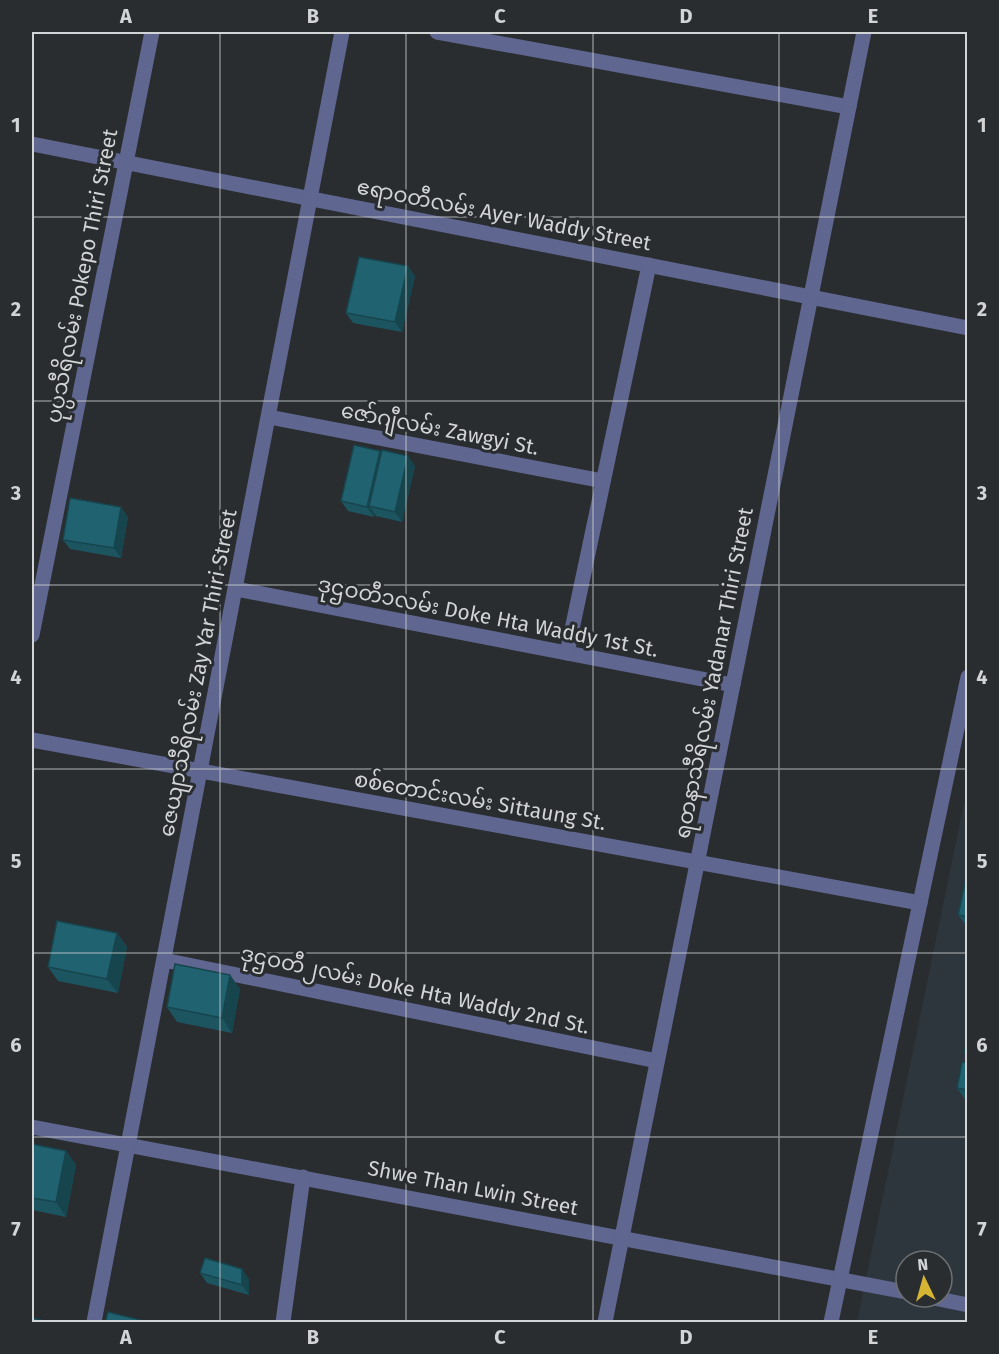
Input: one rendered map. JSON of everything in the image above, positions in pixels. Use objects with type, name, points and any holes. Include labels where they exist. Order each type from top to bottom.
[{"type":"street","name":"ပုပ္ပသီရိလမ်း Pokepo Thiri Street","points":[[32,635],[152,32]]},
{"type":"street","name":"ဇေယျာသီရိလမ်း Zay Yar Thiri Street","points":[[94,1323],[342,32]]},
{"type":"street","points":[[437,32],[849,107]]},
{"type":"street","points":[[526,48],[529,32]]},
{"type":"street","name":"ရတနာသီရိလမ်း Yadanar Thiri Street","points":[[605,1323],[864,32]]},
{"type":"street","name":"ဧရာဝတီလမ်း Ayer Waddy Street","points":[[32,144],[968,328]]},
{"type":"street","points":[[567,653],[649,265]]},
{"type":"street","name":"ဇော်ဂျီလမ်း Zawgyi St.","points":[[269,417],[603,482]]},
{"type":"street","name":"ဒုဌဝတီ၁လမ်း Doke Hta Waddy 1st St.","points":[[236,589],[733,685]]},
{"type":"street","points":[[831,1323],[968,677]]},
{"type":"street","name":"စစ်တောင်းလမ်း Sittaung St.","points":[[32,740],[920,903]]},
{"type":"street","name":"ဒုဌဝတီ၂လမ်း Doke Hta Waddy 2nd St.","points":[[164,960],[657,1061]]},
{"type":"street","name":"Shwe Than Lwin Street","points":[[32,1127],[894,1289]]},
{"type":"street","points":[[283,1323],[303,1177]]},
{"type":"shaded area","points":[[967,789],[967,1322],[857,1322]]},
{"type":"building","points":[[359,257],[408,266],[395,322],[346,313]]},
{"type":"building","points":[[354,445],[380,451],[367,507],[341,501]]},
{"type":"building","points":[[382,450],[408,456],[395,512],[369,506]]},
{"type":"building","points":[[70,498],[121,507],[114,548],[63,540]]},
{"type":"building","points":[[968,869],[968,917],[958,915]]},
{"type":"building","points":[[57,921],[117,933],[107,979],[48,967]]},
{"type":"building","points":[[175,964],[230,975],[222,1018],[167,1007]]},
{"type":"building","points":[[968,1037],[968,1053],[964,1053]]},
{"type":"building","points":[[962,1062],[968,1063],[968,1090],[957,1088]]},
{"type":"building","points":[[32,1144],[66,1151],[56,1202],[32,1198]]},
{"type":"building","points":[[205,1258],[242,1269],[242,1285],[200,1273]]},
{"type":"building","points":[[108,1312],[152,1323],[105,1323]]},
{"type":"building","points":[[32,1318],[41,1320],[41,1323],[32,1323]]}]
